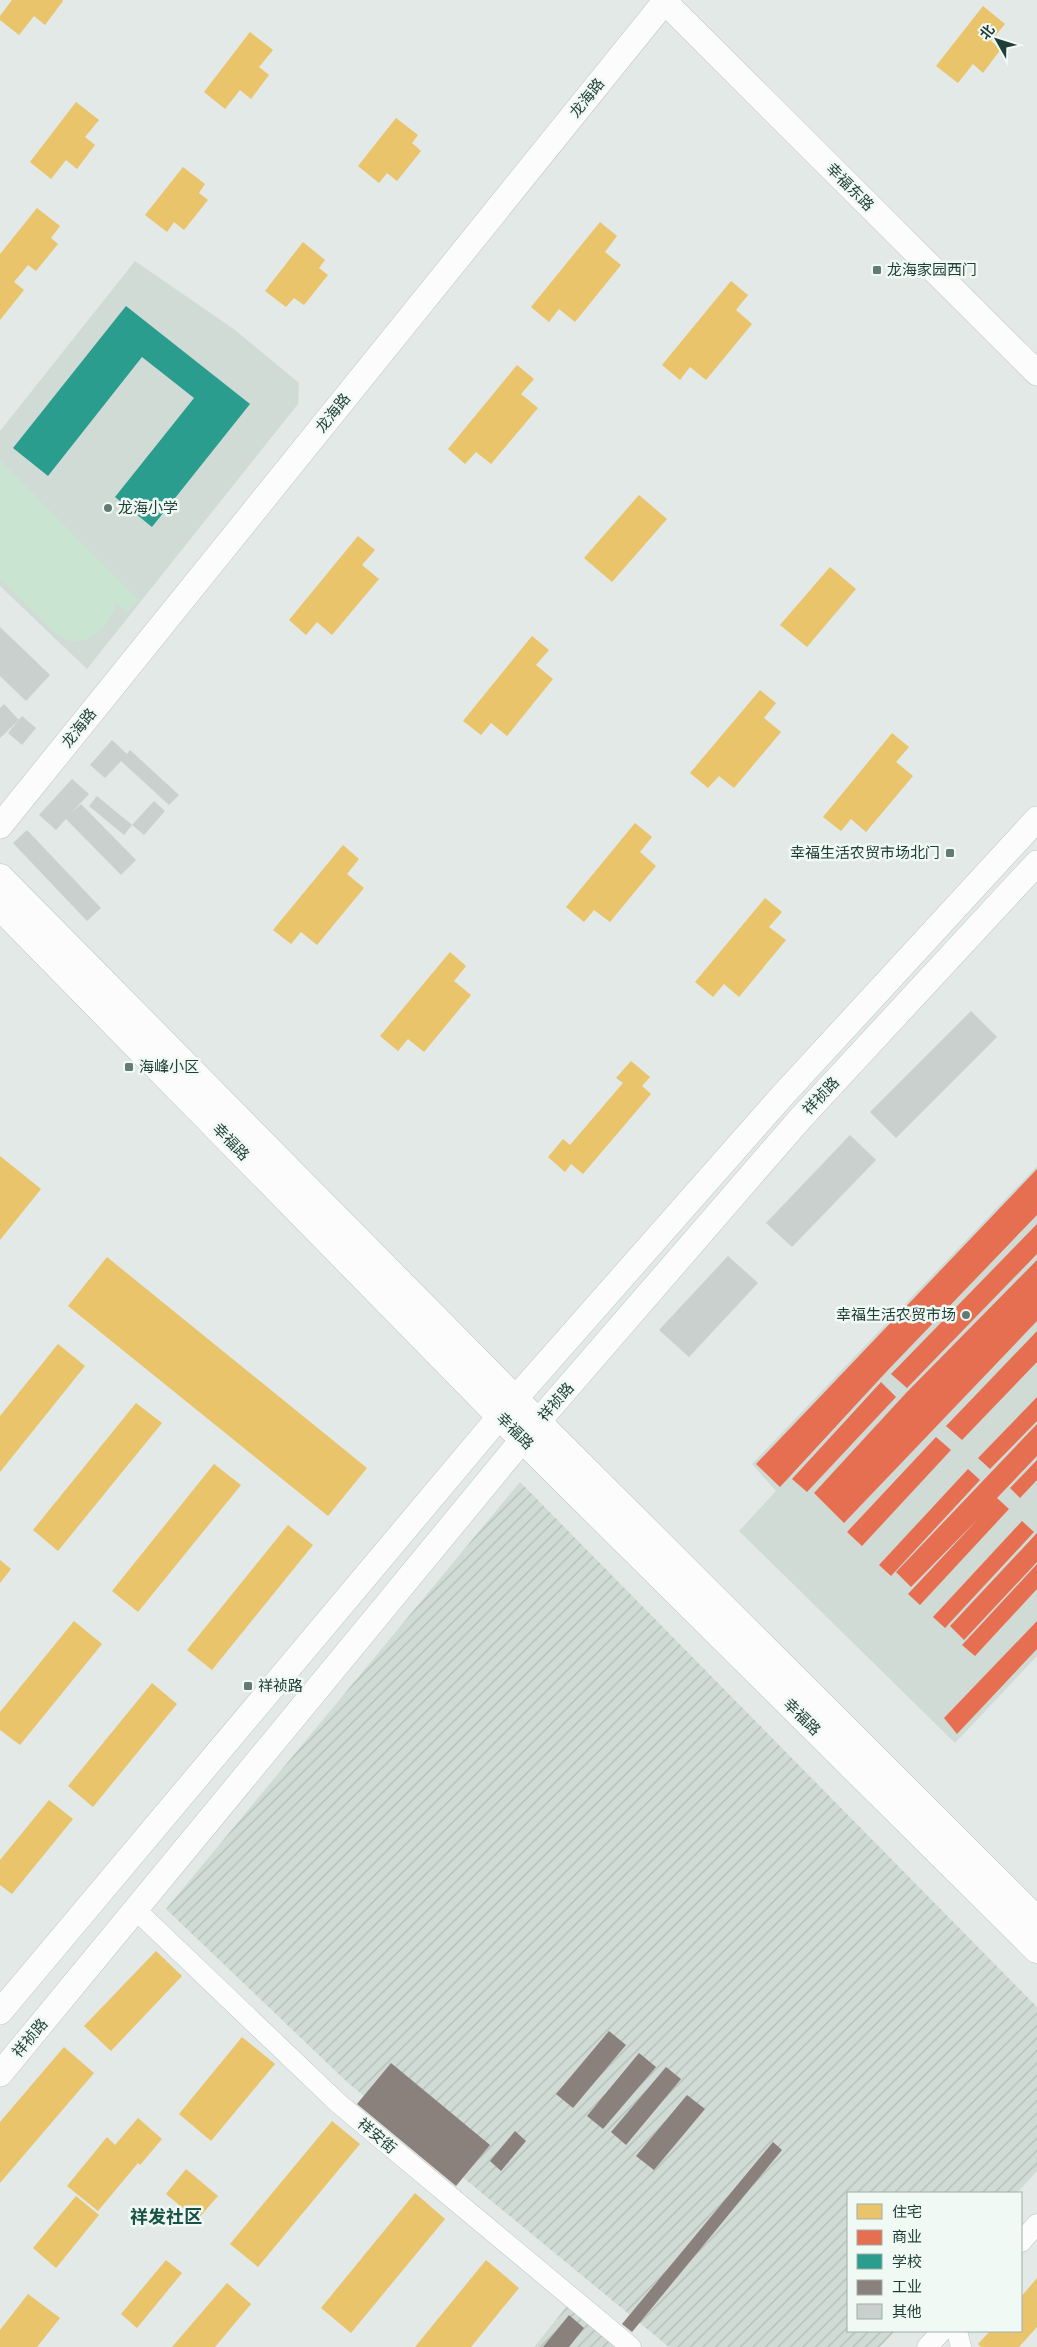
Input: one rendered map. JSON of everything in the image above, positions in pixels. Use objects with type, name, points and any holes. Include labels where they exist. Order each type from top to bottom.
[{"type":"main road","name":"幸福路","points":[[0,878],[530,1431],[1037,1949]]},
{"type":"main road","name":"幸福路","points":[[0,906],[508,1408]]},
{"type":"main road","name":"幸福路","points":[[530,1431],[1037,1921]]},
{"type":"street","name":"幸福东路","points":[[664,1],[1037,373]]},
{"type":"street","name":"龙海路","points":[[0,826],[664,1]]},
{"type":"street","name":"祥祯路","points":[[0,2012],[508,1408],[782,1096],[1037,820]]},
{"type":"street","name":"祥祯路","points":[[0,2074],[530,1431],[799,1120],[1037,864]]},
{"type":"street","name":"祥安街","points":[[136,1910],[338,2104],[631,2347]]},
{"type":"street","points":[[1022,2241],[1037,2224]]},
{"type":"street","points":[[927,2347],[941,2332]]},
{"type":"street","points":[[957,2332],[960,2347]]},
{"type":"shaded area","name":"龙海小学","points":[[135,261],[235,330],[299,383],[298,404],[87,669],[0,586],[0,431]]},
{"type":"shaded area","name":"幸福生活农贸市场","points":[[1037,1166],[1037,1656],[955,1743],[739,1531],[776,1491],[752,1464]]},
{"type":"shaded area","points":[[520,1482],[1037,2007],[1037,2171],[1018,2192],[847,2192],[847,2332],[894,2332],[880,2347],[669,2347],[347,2082],[166,1909]]},
{"type":"shaded area","points":[[567,2306],[616,2347],[534,2347]]},
{"type":"green space","points":[[0,460],[138,600],[127,612],[116,604],[108,621],[95,635],[77,641],[68,640],[58,635],[0,578]]},
{"type":"building: 住宅","points":[[12,0],[63,1],[45,25],[34,16],[19,35],[0,20],[0,16]]},
{"type":"building: 住宅","points":[[983,6],[1005,24],[991,41],[1001,49],[983,73],[973,64],[958,83],[936,66]]},
{"type":"building: 住宅","points":[[250,32],[273,50],[259,67],[269,75],[251,99],[240,90],[225,109],[204,92]]},
{"type":"building: 住宅","points":[[76,102],[99,120],[85,137],[95,145],[77,169],[66,160],[51,179],[30,162]]},
{"type":"building: 住宅","points":[[396,118],[418,135],[412,143],[421,151],[397,181],[387,173],[379,183],[358,166]]},
{"type":"building: 住宅","points":[[183,167],[205,184],[199,193],[208,200],[184,230],[174,222],[167,232],[145,215]]},
{"type":"building: 住宅","points":[[37,208],[60,226],[51,238],[58,244],[36,271],[28,265],[14,282],[24,290],[0,320],[0,254]]},
{"type":"building: 住宅","points":[[600,222],[617,236],[605,252],[621,265],[575,322],[559,309],[549,322],[531,307]]},
{"type":"building: 住宅","points":[[303,242],[325,260],[319,268],[328,275],[304,305],[294,298],[286,307],[265,291]]},
{"type":"building: 住宅","points":[[731,281],[748,295],[736,310],[752,324],[706,380],[690,367],[680,380],[662,365]]},
{"type":"building: 住宅","points":[[517,365],[534,379],[521,394],[538,408],[491,464],[476,452],[465,464],[448,449]]},
{"type":"building: 住宅","points":[[639,495],[667,519],[612,582],[584,558]]},
{"type":"building: 住宅","points":[[358,536],[375,550],[362,565],[379,579],[332,635],[317,622],[306,635],[289,620]]},
{"type":"building: 住宅","points":[[830,567],[856,589],[807,647],[780,625]]},
{"type":"building: 住宅","points":[[532,636],[549,650],[536,665],[553,679],[507,736],[491,723],[481,735],[463,721]]},
{"type":"building: 住宅","points":[[760,690],[776,703],[764,718],[781,732],[734,788],[719,776],[708,788],[690,773]]},
{"type":"building: 住宅","points":[[892,733],[909,747],[896,762],[913,776],[866,832],[851,819],[841,831],[823,817]]},
{"type":"building: 住宅","points":[[635,823],[652,837],[640,852],[656,866],[610,922],[594,910],[584,922],[566,907]]},
{"type":"building: 住宅","points":[[343,845],[359,859],[347,874],[364,888],[317,945],[301,932],[291,944],[273,930]]},
{"type":"building: 住宅","points":[[765,898],[782,912],[769,927],[786,940],[739,997],[724,984],[713,997],[695,982]]},
{"type":"building: 住宅","points":[[450,952],[466,966],[454,981],[471,995],[424,1052],[408,1039],[398,1051],[380,1036]]},
{"type":"building: 住宅","points":[[631,1061],[650,1077],[642,1086],[651,1094],[583,1174],[571,1164],[565,1172],[548,1157],[563,1139],[570,1145],[623,1083],[616,1078]]},
{"type":"building: 住宅","points":[[0,1156],[41,1189],[0,1240]]},
{"type":"building: 住宅","points":[[107,1257],[367,1468],[328,1516],[68,1306]]},
{"type":"building: 住宅","points":[[58,1344],[85,1366],[0,1472],[0,1416]]},
{"type":"building: 住宅","points":[[136,1403],[162,1423],[58,1551],[33,1530]]},
{"type":"building: 住宅","points":[[214,1464],[241,1485],[138,1612],[112,1591]]},
{"type":"building: 住宅","points":[[288,1525],[313,1545],[212,1670],[187,1650]]},
{"type":"building: 住宅","points":[[0,1560],[11,1569],[0,1583]]},
{"type":"building: 住宅","points":[[74,1621],[102,1644],[20,1745],[0,1730],[0,1712]]},
{"type":"building: 住宅","points":[[152,1683],[177,1704],[93,1807],[68,1786]]},
{"type":"building: 住宅","points":[[49,1800],[73,1819],[12,1894],[0,1885],[0,1860]]},
{"type":"building: 住宅","points":[[156,1951],[182,1976],[111,2051],[84,2026]]},
{"type":"building: 住宅","points":[[242,2037],[275,2064],[211,2141],[179,2114]]},
{"type":"building: 住宅","points":[[64,2047],[94,2073],[0,2183],[0,2122]]},
{"type":"building: 住宅","points":[[138,2118],[162,2139],[140,2165],[138,2163],[98,2211],[67,2186],[107,2137],[115,2145]]},
{"type":"building: 住宅","points":[[332,2121],[360,2144],[258,2267],[230,2244]]},
{"type":"building: 住宅","points":[[186,2169],[218,2196],[197,2220],[166,2194]]},
{"type":"building: 住宅","points":[[415,2193],[445,2219],[351,2333],[321,2308]]},
{"type":"building: 住宅","points":[[76,2196],[99,2215],[56,2268],[33,2248]]},
{"type":"building: 住宅","points":[[166,2260],[182,2273],[137,2328],[121,2314]]},
{"type":"building: 住宅","points":[[486,2260],[519,2288],[471,2347],[415,2347]]},
{"type":"building: 住宅","points":[[1037,2278],[1037,2327],[1019,2347],[981,2347],[978,2344],[989,2332],[1022,2332],[1022,2296]]},
{"type":"building: 住宅","points":[[227,2283],[251,2304],[215,2347],[172,2347]]},
{"type":"building: 住宅","points":[[28,2294],[60,2318],[37,2347],[0,2347],[0,2330]]},
{"type":"building: 商业","points":[[1037,1169],[1037,1215],[888,1370],[780,1487],[756,1464]]},
{"type":"building: 商业","points":[[1037,1224],[1037,1254],[907,1388],[891,1374]]},
{"type":"building: 商业","points":[[1037,1260],[1037,1321],[844,1523],[814,1493],[906,1393]]},
{"type":"building: 商业","points":[[1037,1331],[1037,1362],[962,1440],[946,1426]]},
{"type":"building: 商业","points":[[881,1382],[896,1397],[807,1492],[792,1479]]},
{"type":"building: 商业","points":[[1037,1397],[1037,1421],[990,1469],[978,1458]]},
{"type":"building: 商业","points":[[1037,1424],[1037,1456],[997,1498],[1009,1509],[920,1605],[908,1594],[979,1518],[911,1587],[896,1572]]},
{"type":"building: 商业","points":[[936,1437],[951,1450],[862,1546],[847,1532]]},
{"type":"building: 商业","points":[[1037,1460],[1037,1480],[1020,1498],[1010,1488]]},
{"type":"building: 商业","points":[[968,1469],[980,1480],[891,1576],[879,1565]]},
{"type":"building: 商业","points":[[1022,1521],[1034,1532],[945,1628],[933,1617]]},
{"type":"building: 商业","points":[[1037,1533],[1037,1562],[964,1640],[950,1626]]},
{"type":"building: 商业","points":[[1037,1564],[1037,1589],[975,1656],[962,1645]]},
{"type":"building: 商业","points":[[1037,1621],[1037,1649],[957,1734],[944,1718]]},
{"type":"building: 学校","points":[[126,306],[250,404],[152,527],[115,497],[194,398],[142,357],[48,476],[13,448]]},
{"type":"building: 工业","points":[[609,2031],[626,2045],[573,2108],[556,2094]]},
{"type":"building: 工业","points":[[639,2053],[656,2067],[603,2129],[587,2116]]},
{"type":"building: 工业","points":[[391,2063],[490,2145],[456,2186],[357,2104]]},
{"type":"building: 工业","points":[[666,2067],[681,2079],[626,2145],[611,2132]]},
{"type":"building: 工业","points":[[687,2095],[705,2109],[654,2170],[636,2156]]},
{"type":"building: 工业","points":[[515,2131],[526,2141],[501,2171],[490,2161]]},
{"type":"building: 工业","points":[[773,2142],[782,2150],[632,2332],[622,2324]]},
{"type":"building: 工业","points":[[569,2315],[584,2328],[569,2347],[543,2347]]},
{"type":"building: 其他","points":[[0,627],[50,675],[26,701],[0,676]]},
{"type":"building: 其他","points":[[4,704],[19,720],[0,738],[0,708]]},
{"type":"building: 其他","points":[[22,716],[36,728],[22,745],[8,733]]},
{"type":"building: 其他","points":[[112,740],[127,754],[130,750],[179,795],[169,805],[121,761],[105,778],[90,765]]},
{"type":"building: 其他","points":[[72,779],[89,794],[71,813],[81,804],[136,860],[121,875],[66,819],[56,830],[39,815]]},
{"type":"building: 其他","points":[[97,796],[132,825],[124,835],[89,806]]},
{"type":"building: 其他","points":[[154,801],[165,811],[144,835],[132,825]]},
{"type":"building: 其他","points":[[27,830],[101,908],[87,921],[13,843]]},
{"type":"building: 其他","points":[[971,1011],[997,1037],[896,1138],[870,1112]]},
{"type":"building: 其他","points":[[850,1135],[876,1160],[792,1247],[766,1223]]},
{"type":"building: 其他","points":[[728,1256],[758,1283],[689,1357],[659,1330]]},
{"type":"place","name":"龙海家园西门","points":[[877,270]]},
{"type":"place","name":"龙海小学","points":[[108,508]]},
{"type":"place","name":"幸福生活农贸市场北门","points":[[950,853]]},
{"type":"place","name":"海峰小区","points":[[129,1067]]},
{"type":"place","name":"幸福生活农贸市场","points":[[966,1315]]},
{"type":"place","name":"祥祯路","points":[[248,1686]]},
{"type":"district","name":"祥发社区","points":[[166,2217]]}]
